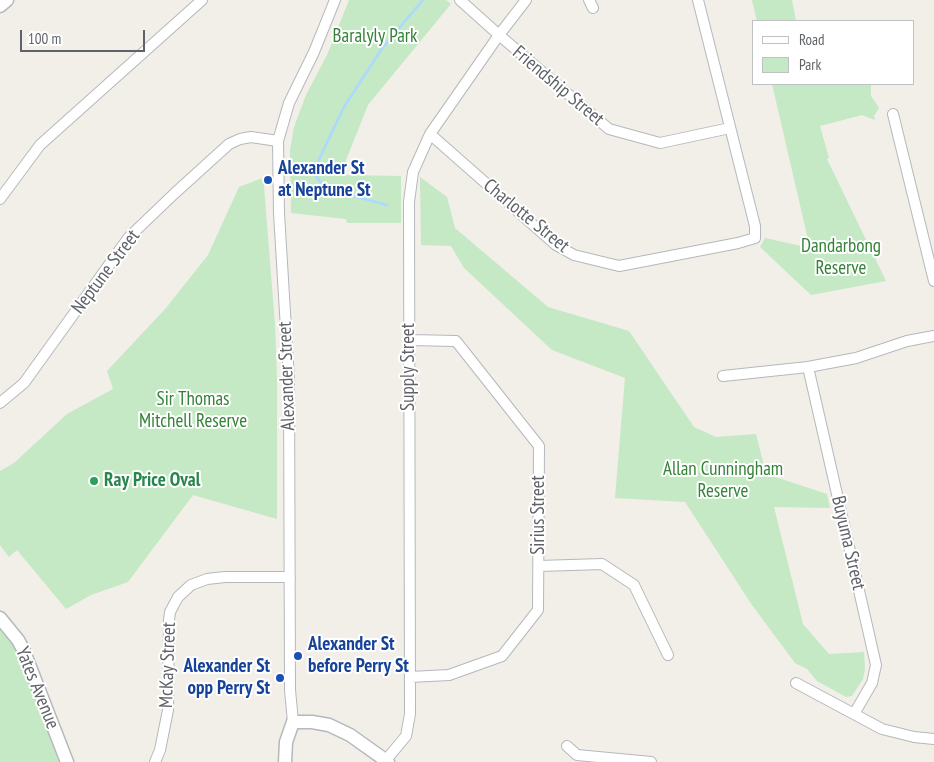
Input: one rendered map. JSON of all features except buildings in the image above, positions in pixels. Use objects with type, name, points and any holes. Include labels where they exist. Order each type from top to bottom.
[{"type":"street","points":[[0,6],[7,0]]},
{"type":"street","points":[[0,200],[40,145],[202,0]]},
{"type":"street","name":"Alexander Street","points":[[285,762],[286,742],[293,722],[290,690],[289,378],[279,213],[278,141],[289,103],[314,52],[335,0]]},
{"type":"street","name":"Friendship Street","points":[[460,0],[498,36],[609,130],[660,143],[730,128]]},
{"type":"street","name":"Supply Street","points":[[387,761],[406,736],[410,714],[409,202],[413,172],[430,134],[498,36],[526,0]]},
{"type":"street","points":[[698,0],[730,128]]},
{"type":"street","points":[[892,114],[934,281]]},
{"type":"street","name":"Charlotte Street","points":[[430,134],[556,245],[574,255],[619,266],[738,243],[754,238],[755,226],[730,128]]},
{"type":"street","name":"Neptune Street","points":[[0,403],[24,383],[129,237],[175,193],[229,144],[240,138],[251,137],[278,141]]},
{"type":"street","points":[[723,376],[808,367],[856,358],[907,341],[934,336]]},
{"type":"street","name":"Sirius Street","points":[[410,340],[456,341],[539,446],[538,610],[502,656],[449,675],[410,677]]},
{"type":"street","name":"Buyuma Street","points":[[808,367],[876,666],[872,683],[854,714]]},
{"type":"street","points":[[539,566],[602,564],[634,585],[668,655]]},
{"type":"street","name":"McKay Street","points":[[155,762],[160,750],[168,710],[170,612],[178,597],[191,585],[207,579],[225,577],[290,577]]},
{"type":"street","name":"Yates Avenue","points":[[0,618],[23,649],[67,762]]},
{"type":"street","points":[[796,683],[882,728],[914,737],[934,739]]},
{"type":"street","points":[[293,722],[312,722],[329,725],[362,743],[387,761]]},
{"type":"street","points":[[567,746],[578,755],[651,762]]},
{"type":"green space","name":"Baralyly Park","points":[[349,0],[446,0],[451,4],[368,105],[340,175],[401,176],[401,223],[347,223],[346,219],[291,213],[290,150],[294,127],[306,95],[327,55]]},
{"type":"green space","points":[[752,0],[792,0],[796,20],[757,20]]},
{"type":"green space","name":"Dandarbong Reserve","points":[[772,85],[871,85],[871,96],[879,108],[874,116],[875,120],[862,115],[820,126],[829,158],[827,159],[886,281],[811,295],[760,247],[765,238],[810,248]]},
{"type":"green space","name":"Sir Thomas Mitchell Reserve","points":[[265,177],[264,186],[275,325],[277,380],[277,519],[193,495],[128,582],[91,595],[66,609],[17,550],[9,557],[0,545],[0,471],[14,463],[67,414],[113,389],[107,371],[166,308],[208,255],[239,187]]},
{"type":"green space","name":"Allan Cunningham Reserve","points":[[420,177],[447,197],[455,228],[548,307],[629,331],[694,427],[716,437],[756,434],[766,474],[827,494],[830,508],[774,507],[803,624],[829,654],[864,652],[865,669],[863,679],[852,696],[846,697],[817,681],[807,669],[795,663],[752,605],[685,502],[615,498],[625,378],[552,350],[464,268],[451,246],[421,245]]},
{"type":"green space","points":[[0,628],[15,645],[59,762],[0,762]]},
{"type":"waterway","points":[[297,170],[313,172],[344,107],[383,47],[423,0]]},
{"type":"waterway","points":[[313,172],[325,188],[387,205]]},
{"type":"place","name":"Alexander St at Neptune St","points":[[268,180]]},
{"type":"place","name":"Ray Price Oval","points":[[94,481]]},
{"type":"place","name":"Alexander St before Perry St","points":[[298,656]]},
{"type":"place","name":"Alexander St opp Perry St","points":[[280,678]]}]
